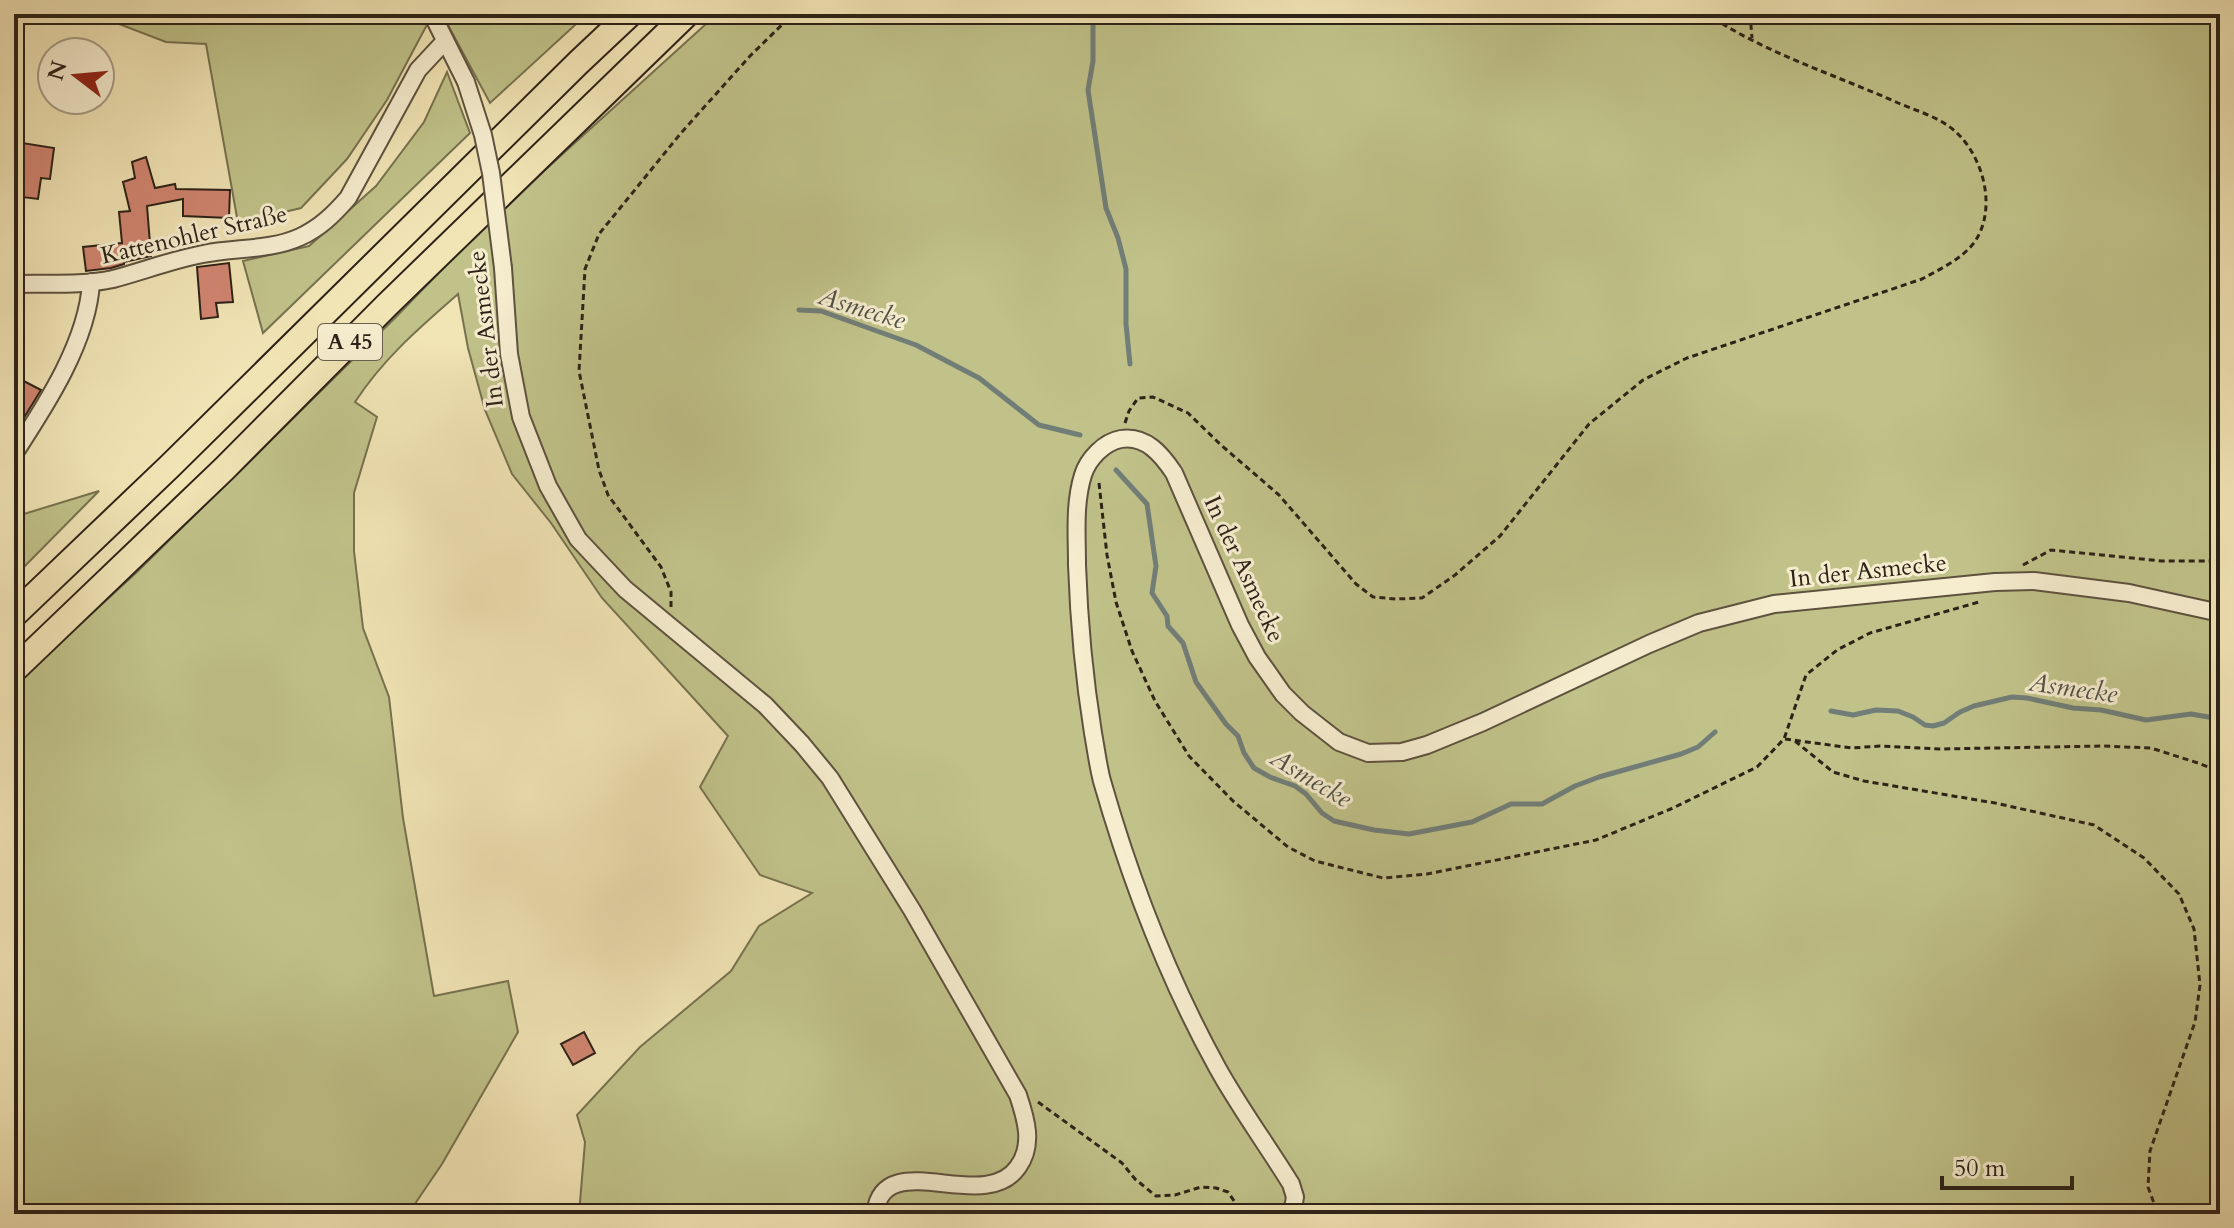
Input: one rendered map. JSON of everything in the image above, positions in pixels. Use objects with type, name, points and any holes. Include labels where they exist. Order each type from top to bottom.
[{"type":"highway","name":"A 45","points":[[14,615],[630,14]]},
{"type":"highway","name":"A 45","points":[[14,670],[224,469],[387,305],[687,14]]},
{"type":"street","name":"In der Asmecke","points":[[432,14],[466,82],[483,135],[503,268],[509,354],[521,417],[548,486],[578,539],[625,589],[765,705],[830,778],[912,910],[1018,1095],[1025,1115],[1027,1144],[1025,1156],[1013,1173],[994,1185],[981,1187],[915,1181],[891,1185],[878,1199],[875,1214]]},
{"type":"street","name":"Kattenohler Straße","points":[[14,454],[48,400],[70,354],[87,315],[91,282],[205,253],[273,245],[302,236],[318,227],[348,198],[418,70],[445,41]]},
{"type":"street","points":[[14,284],[91,282]]},
{"type":"street","name":"In der Asmecke","points":[[1120,439],[1132,439],[1154,448],[1174,473],[1240,625],[1257,657],[1283,694],[1339,742],[1368,753],[1402,752],[1427,745],[1699,623],[1774,604],[2034,581],[2129,593],[2220,613]]},
{"type":"street","points":[[1120,439],[1101,449],[1088,464],[1080,488],[1076,519],[1081,648],[1101,778],[1132,875],[1175,983],[1217,1068],[1291,1184],[1295,1197],[1292,1214]]},
{"type":"path","points":[[673,630],[671,592],[661,567],[608,495],[599,470],[579,371],[585,269],[599,234],[662,156],[750,56],[793,14]]},
{"type":"path","points":[[1120,439],[1129,411],[1138,398],[1153,397],[1188,413],[1279,495],[1356,584],[1373,597],[1422,598],[1455,575],[1500,536],[1589,424],[1643,380],[1687,358],[1922,279],[1957,259],[1973,244],[1983,226],[1986,187],[1969,147],[1947,125],[1789,58],[1707,14]]},
{"type":"path","points":[[1750,14],[1752,39]]},
{"type":"path","points":[[2220,561],[2162,561],[2051,550],[2027,562],[1991,598],[1870,633],[1837,650],[1806,675],[1784,739],[1852,748],[2151,748],[2220,772]]},
{"type":"path","points":[[1795,741],[1833,772],[1864,781],[1995,803],[2094,825],[2144,858],[2179,894],[2194,929],[2200,985],[2195,1022],[2150,1151],[2148,1187],[2158,1214]]},
{"type":"path","points":[[1018,1095],[1037,1101],[1100,1145],[1156,1196],[1175,1195],[1201,1187],[1216,1188],[1228,1192],[1243,1214]]},
{"type":"green space","points":[[93,14],[427,14],[430,19],[387,100],[347,159],[301,208],[238,223],[206,44],[166,42]]},
{"type":"green space","points":[[442,14],[587,14],[490,103]]},
{"type":"green space","points":[[717,14],[2220,14],[2220,1214],[579,1214],[585,1142],[577,1115],[640,1047],[731,971],[759,926],[812,893],[760,875],[700,787],[728,736],[602,598],[551,523],[512,474],[485,410],[468,348],[458,294],[390,358],[355,402],[377,417],[354,493],[354,551],[363,628],[389,697],[403,818],[434,996],[508,981],[518,1032],[442,1164],[408,1214],[14,1214],[14,685],[137,572],[524,189]]},
{"type":"green space","points":[[447,72],[470,133],[263,333],[243,261],[309,246],[376,186],[424,122]]},
{"type":"green space","points":[[99,491],[14,577],[14,517]]},
{"type":"building","points":[[22,143],[54,148],[50,179],[41,178],[38,199],[14,196]]},
{"type":"building","points":[[146,157],[155,188],[175,184],[176,189],[230,190],[229,218],[183,216],[183,199],[147,206],[151,256],[111,268],[86,271],[83,247],[122,243],[119,212],[130,211],[123,182],[135,178],[132,162]]},
{"type":"building","points":[[229,263],[233,302],[216,303],[218,317],[201,319],[197,267]]},
{"type":"building","points":[[14,376],[41,390],[14,434]]},
{"type":"building","points":[[584,1032],[595,1053],[573,1065],[561,1044]]},
{"type":"waterway","points":[[1093,14],[1093,61],[1088,90],[1106,208],[1126,269],[1130,364]]},
{"type":"waterway","name":"Asmecke","points":[[799,310],[821,311],[916,345],[979,378],[1039,425],[1080,435]]},
{"type":"waterway","name":"Asmecke","points":[[1116,470],[1147,504],[1156,566],[1152,593],[1167,616],[1168,626],[1183,643],[1196,682],[1238,736],[1254,768],[1295,786],[1334,821],[1409,834],[1472,822],[1511,804],[1542,804],[1599,777],[1681,754],[1698,747],[1715,732]]},
{"type":"waterway","name":"Asmecke","points":[[1831,711],[1853,715],[1876,710],[1898,711],[1933,726],[1974,706],[2012,697],[2146,720],[2191,714],[2220,719]]}]
